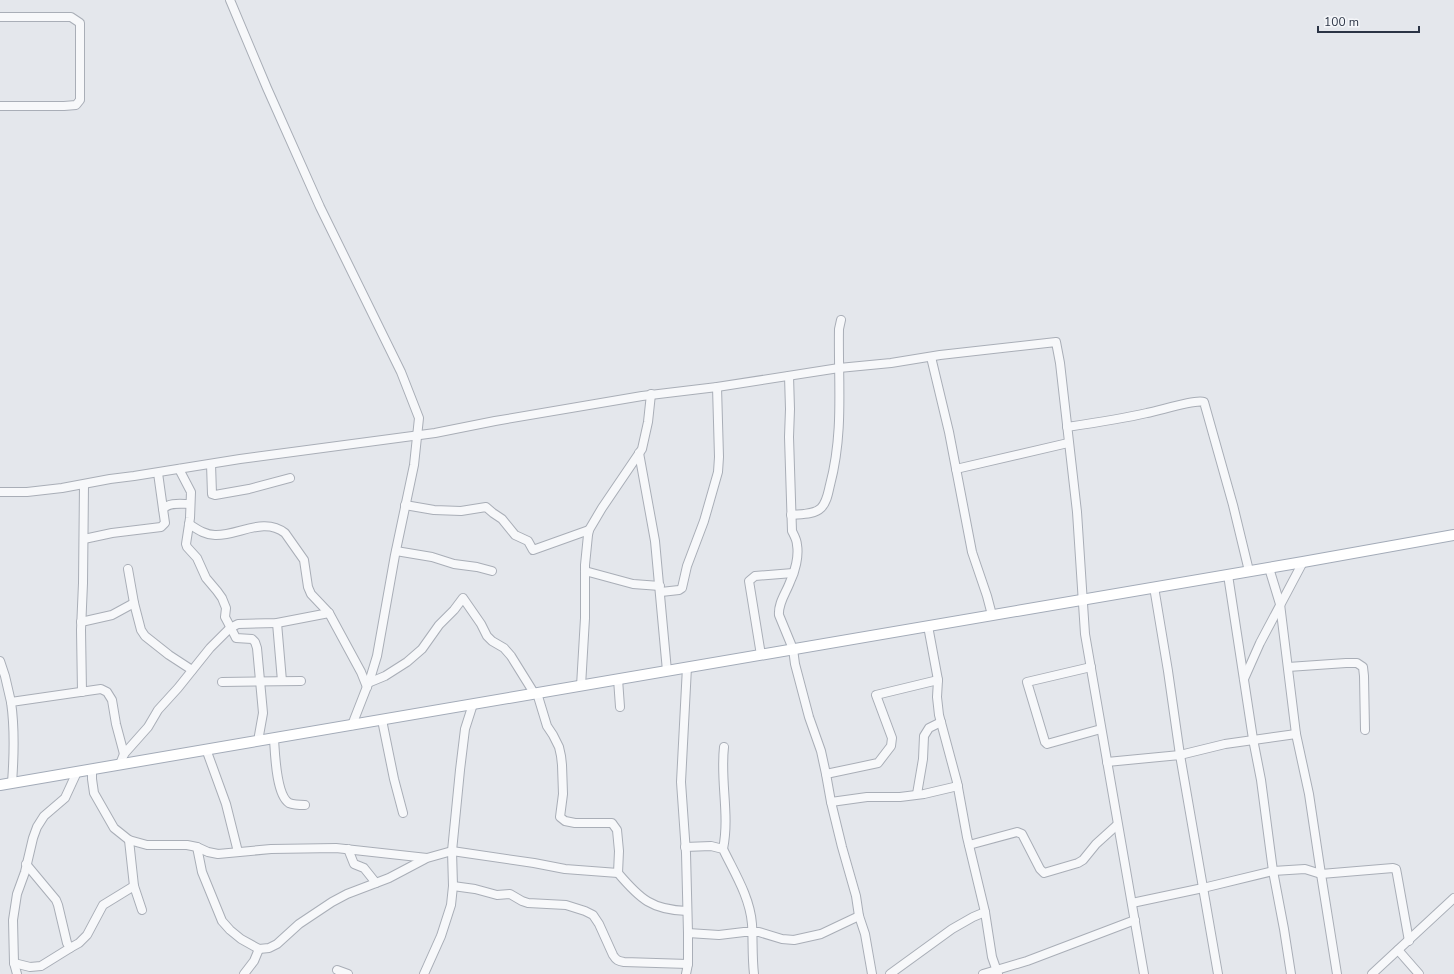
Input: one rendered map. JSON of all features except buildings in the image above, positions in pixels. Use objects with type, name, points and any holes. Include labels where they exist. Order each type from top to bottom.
[{"type":"main road","points":[[0,785],[1454,535]]},
{"type":"street","points":[[230,0],[320,207],[401,372],[418,411],[420,424],[414,464],[396,551],[377,656],[352,725]]},
{"type":"street","points":[[0,17],[71,17],[80,23],[80,100],[76,105],[64,106],[0,106]]},
{"type":"street","points":[[791,515],[818,510],[823,506],[827,498],[834,472],[840,426],[839,329],[841,320]]},
{"type":"street","points":[[0,492],[27,492],[84,485],[110,479],[418,435],[651,394],[717,388],[839,368],[891,363],[1056,342],[1077,512],[1085,634],[1136,920],[1144,974]]},
{"type":"street","points":[[931,357],[949,432],[972,552],[992,615]]},
{"type":"street","points":[[789,376],[791,515],[792,531],[798,545],[791,581],[782,599],[779,611],[780,618],[793,649],[803,696],[826,774],[831,802],[856,896],[859,916],[865,934],[872,974]]},
{"type":"street","points":[[584,571],[633,584],[660,589],[679,590],[682,588],[687,566],[702,528],[718,472],[717,388]]},
{"type":"street","points":[[581,686],[585,618],[584,571],[589,530],[642,449],[648,422],[651,394]]},
{"type":"street","points":[[1067,427],[1146,413],[1201,401],[1204,402],[1230,490],[1249,571]]},
{"type":"street","points":[[956,470],[1068,443]]},
{"type":"street","points":[[639,453],[655,541],[667,671]]},
{"type":"street","points":[[211,464],[211,489],[212,494],[215,496],[290,478]]},
{"type":"street","points":[[179,469],[190,492],[191,499],[187,547],[196,558],[206,578],[222,598],[226,608],[225,617],[236,638],[252,640],[255,642],[257,648],[263,714],[258,741]]},
{"type":"street","points":[[84,539],[112,533],[161,526],[165,523],[158,472]]},
{"type":"street","points":[[82,692],[81,622],[84,485]]},
{"type":"street","points":[[163,509],[169,505],[190,504]]},
{"type":"street","points":[[405,505],[434,510],[461,511],[486,507],[502,519],[517,537],[528,541],[533,550],[589,530]]},
{"type":"street","points":[[189,524],[215,536],[261,526],[282,530],[304,560],[308,587],[311,594],[328,613],[367,685]]},
{"type":"street","points":[[396,551],[432,557],[454,564],[477,567],[492,571]]},
{"type":"street","points":[[1244,678],[1260,643],[1303,562]]},
{"type":"street","points":[[1269,568],[1280,604],[1296,734],[1309,794],[1337,974]]},
{"type":"street","points":[[128,569],[134,603],[141,630],[145,636],[169,655],[192,670]]},
{"type":"street","points":[[761,655],[749,581],[755,576],[793,574]]},
{"type":"street","points":[[1228,574],[1252,739],[1261,780],[1273,871],[1291,974]]},
{"type":"street","points":[[1154,587],[1180,755],[1218,974]]},
{"type":"street","points":[[367,685],[407,662],[422,649],[439,625],[454,610],[463,598],[478,619],[487,636],[492,641],[504,648],[511,656],[536,693],[547,726],[559,747],[561,756],[562,794],[560,817],[565,821],[575,823],[612,823],[617,830],[619,851],[618,873],[632,889],[651,904],[665,909],[687,911]]},
{"type":"street","points":[[81,622],[112,615],[134,603]]},
{"type":"street","points":[[120,764],[124,754],[144,732],[158,710],[210,648],[230,628],[243,623],[277,623],[328,613]]},
{"type":"street","points":[[277,623],[282,681]]},
{"type":"street","points":[[928,626],[938,680],[936,697],[958,786],[969,845],[985,912],[992,957],[997,972]]},
{"type":"street","points":[[0,661],[5,676],[13,715],[14,743],[12,783]]},
{"type":"street","points":[[1288,667],[1346,663],[1357,663],[1362,667],[1364,676],[1365,730]]},
{"type":"street","points":[[686,974],[688,964],[688,933],[681,782],[687,667]]},
{"type":"street","points":[[1091,667],[1027,682],[1045,742],[1047,744],[1101,729]]},
{"type":"street","points":[[618,679],[620,707]]},
{"type":"street","points":[[826,774],[878,763],[891,746],[892,738],[876,695],[938,680]]},
{"type":"street","points":[[222,682],[301,681]]},
{"type":"street","points":[[10,702],[102,689],[107,692],[112,700],[116,724],[124,754]]},
{"type":"street","points":[[424,974],[441,936],[451,905],[453,886],[452,851],[466,729],[473,704]]},
{"type":"street","points":[[382,720],[392,770],[403,813]]},
{"type":"street","points":[[917,794],[923,759],[924,736],[928,728],[941,722]]},
{"type":"street","points":[[1107,762],[1180,755],[1252,739],[1296,734]]},
{"type":"street","points":[[274,739],[279,784],[284,798],[290,804],[305,805]]},
{"type":"street","points":[[724,747],[723,782],[726,807],[725,840],[723,849],[745,896],[752,925],[754,974]]},
{"type":"street","points":[[206,749],[226,804],[238,852]]},
{"type":"street","points":[[92,769],[94,793],[100,806],[114,828],[129,840],[147,845],[187,845],[218,854],[284,848],[348,849],[427,858]]},
{"type":"street","points":[[17,974],[14,963],[13,920],[17,894],[37,827],[44,816],[65,798],[77,772]]},
{"type":"street","points":[[831,802],[867,797],[900,796],[933,792],[958,786]]},
{"type":"street","points":[[969,845],[1020,833],[1022,834],[1040,869],[1044,872],[1078,863],[1083,860],[1106,834],[1118,824]]},
{"type":"street","points":[[129,840],[134,886],[142,910]]},
{"type":"street","points":[[685,847],[711,846],[723,849]]},
{"type":"street","points":[[198,847],[202,872],[222,921],[241,939],[259,949],[269,948],[277,944],[299,924],[332,902],[353,891],[396,875],[427,858],[452,851],[565,869],[618,873]]},
{"type":"street","points":[[348,849],[351,860],[354,864],[364,868],[376,883]]},
{"type":"street","points":[[1305,869],[1319,857]]},
{"type":"street","points":[[26,864],[56,900],[67,943],[70,948]]},
{"type":"street","points":[[1132,903],[1273,871],[1305,869],[1321,874],[1390,868],[1396,870],[1409,941]]},
{"type":"street","points":[[14,963],[30,967],[41,966],[79,943],[87,935],[103,905],[134,886]]},
{"type":"street","points":[[453,886],[497,894],[510,894],[528,903],[566,905],[585,911],[593,915],[599,924],[616,960],[624,962],[688,964]]},
{"type":"street","points":[[1372,974],[1454,898]]},
{"type":"street","points":[[890,974],[952,929],[985,912]]},
{"type":"street","points":[[688,933],[719,935],[759,932],[782,939],[794,940],[821,934],[859,916]]},
{"type":"street","points":[[982,974],[997,972],[1084,938],[1136,920]]},
{"type":"street","points":[[244,974],[254,961],[259,949]]},
{"type":"street","points":[[1398,950],[1419,974]]},
{"type":"street","points":[[337,970],[348,974]]}]
